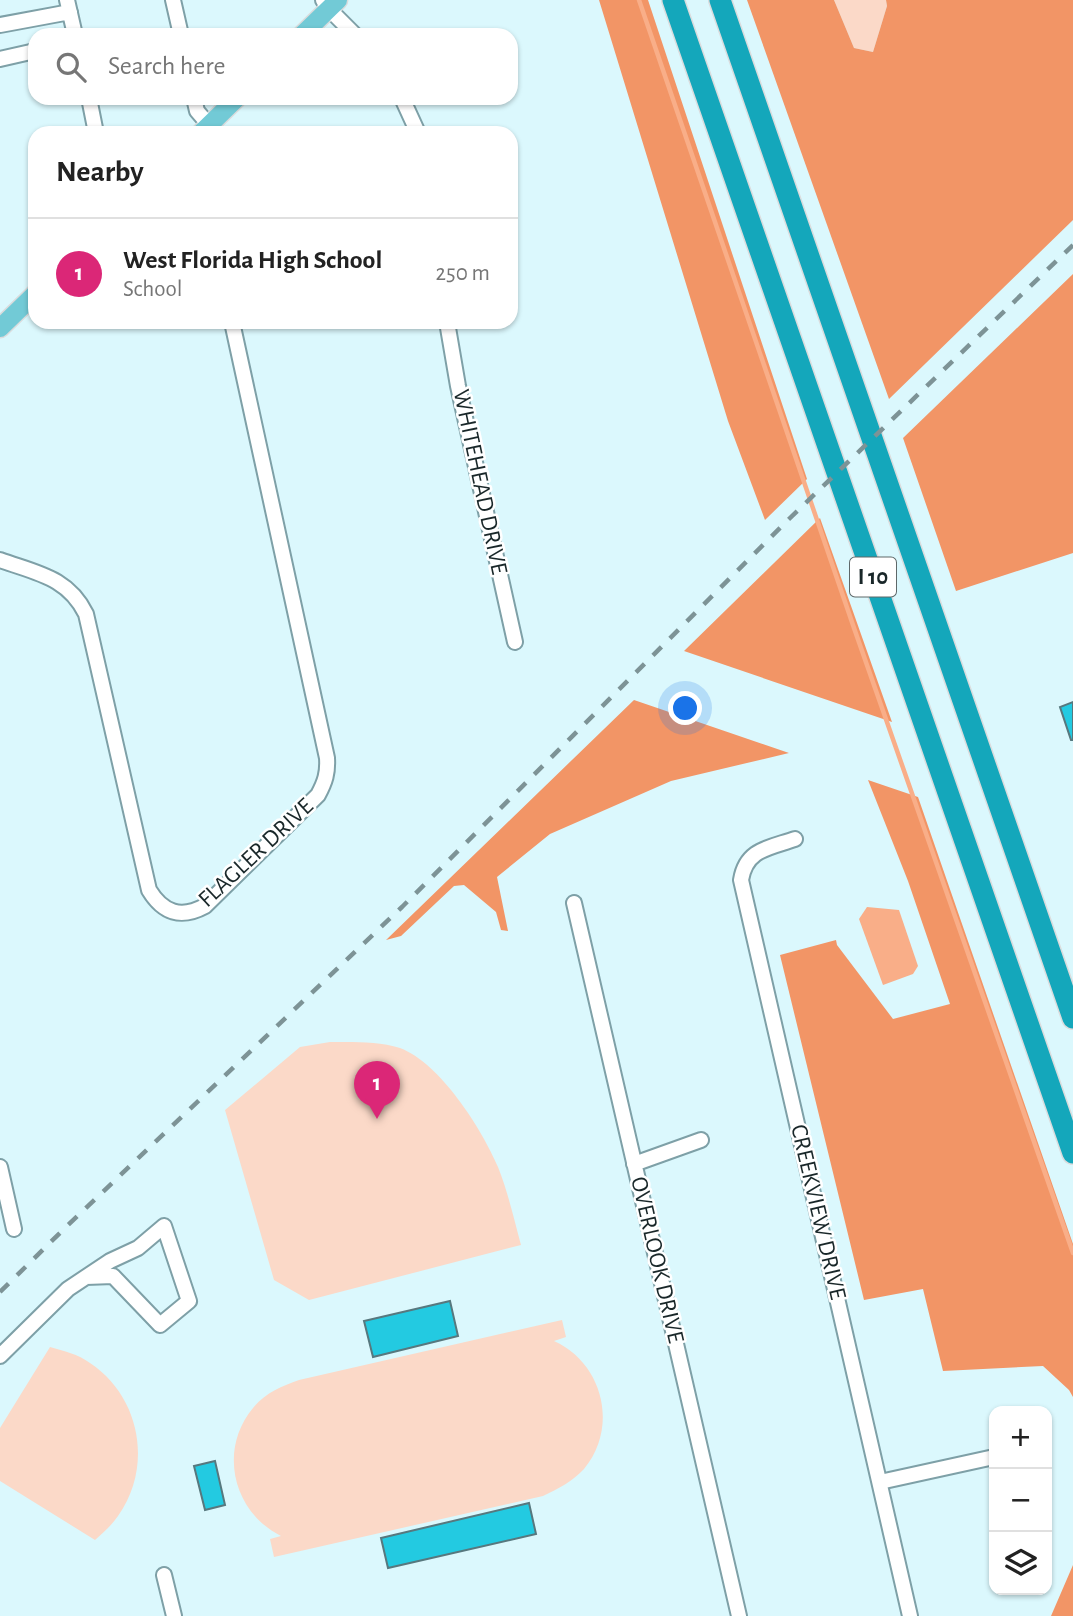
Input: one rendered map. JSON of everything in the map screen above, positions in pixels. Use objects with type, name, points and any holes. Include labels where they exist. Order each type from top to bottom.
[{"type":"highway","name":"I 10","points":[[673,0],[1073,1153]]},
{"type":"highway","name":"I 10","points":[[720,0],[1073,1018]]},
{"type":"main road","points":[[308,28],[330,3]]},
{"type":"main road","points":[[208,126],[230,105]]},
{"type":"main road","points":[[0,328],[28,301]]},
{"type":"street","points":[[173,0],[179,28]]},
{"type":"street","points":[[330,3],[350,28]]},
{"type":"street","points":[[0,25],[69,6],[74,28]]},
{"type":"street","points":[[0,60],[28,53]]},
{"type":"street","points":[[90,105],[95,126]]},
{"type":"street","points":[[196,105],[204,126]]},
{"type":"street","points":[[405,105],[415,126]]},
{"type":"street","name":"FLAGLER DRIVE","points":[[0,560],[58,581],[80,601],[86,614],[149,890],[163,907],[174,912],[196,911],[205,906],[318,795],[328,771],[234,329]]},
{"type":"street","name":"WHITEHEAD DRIVE","points":[[448,329],[461,399],[515,642]]},
{"type":"street","name":"CREEKVIEW DRIVE","points":[[795,839],[754,853],[743,867],[741,880],[910,1616]]},
{"type":"street","name":"OVERLOOK DRIVE","points":[[574,903],[739,1616]]},
{"type":"street","points":[[635,1164],[701,1140]]},
{"type":"street","points":[[0,1167],[14,1229]]},
{"type":"street","points":[[0,1356],[68,1289],[86,1277],[110,1261],[138,1248],[164,1226],[189,1301],[160,1325],[113,1276],[86,1277]]},
{"type":"street","points":[[880,1482],[989,1458]]},
{"type":"street","points":[[164,1575],[174,1616]]},
{"type":"shaded area","points":[[599,0],[648,0],[807,479],[765,520],[728,421]]},
{"type":"shaded area","points":[[747,0],[834,0],[854,48],[873,52],[887,6],[886,0],[1073,0],[1073,220],[889,399]]},
{"type":"shaded area","points":[[834,0],[886,0],[887,6],[873,52],[854,48]]},
{"type":"shaded area","points":[[1073,274],[1073,553],[956,591],[903,438]]},
{"type":"shaded area","points":[[820,518],[892,722],[684,651]]},
{"type":"shaded area","points":[[634,700],[789,753],[671,781],[550,834],[497,877],[508,931],[501,930],[496,912],[464,885],[454,886],[401,936],[386,940]]},
{"type":"shaded area","points":[[868,780],[918,797],[1073,1244],[1073,1397],[1043,1366],[943,1371],[923,1289],[864,1300],[780,955],[836,940],[837,945],[893,1019],[950,1004],[908,881]]},
{"type":"shaded area","points":[[867,907],[899,910],[918,966],[913,974],[883,985],[859,919]]},
{"type":"shaded area","points":[[330,1042],[374,1043],[400,1048],[415,1056],[444,1082],[471,1117],[491,1152],[505,1186],[521,1245],[309,1300],[274,1280],[225,1110],[300,1047]]},
{"type":"shaded area","points":[[562,1320],[566,1337],[554,1341],[571,1351],[584,1364],[594,1380],[603,1416],[595,1452],[575,1477],[543,1496],[274,1557],[270,1539],[281,1536],[251,1512],[236,1479],[234,1461],[236,1442],[242,1425],[263,1398],[299,1380]]},
{"type":"shaded area","points":[[50,1347],[81,1357],[107,1377],[121,1394],[136,1434],[136,1476],[129,1497],[116,1519],[95,1540],[0,1481],[0,1428]]},
{"type":"shaded area","points":[[1073,1565],[1073,1616],[1051,1616]]},
{"type":"building","points":[[1073,702],[1073,740],[1071,740],[1060,707]]},
{"type":"building","points":[[450,1301],[458,1336],[373,1357],[364,1321]]},
{"type":"building","points":[[215,1461],[225,1505],[205,1510],[194,1466]]},
{"type":"building","points":[[529,1503],[536,1534],[388,1568],[381,1538]]},
{"type":"waterway","points":[[639,0],[854,628],[1073,1253]]},
{"type":"railway","points":[[0,1292],[402,907],[789,519],[1073,245]]},
{"type":"place","name":"West Florida High School","points":[[377,1119]]}]
